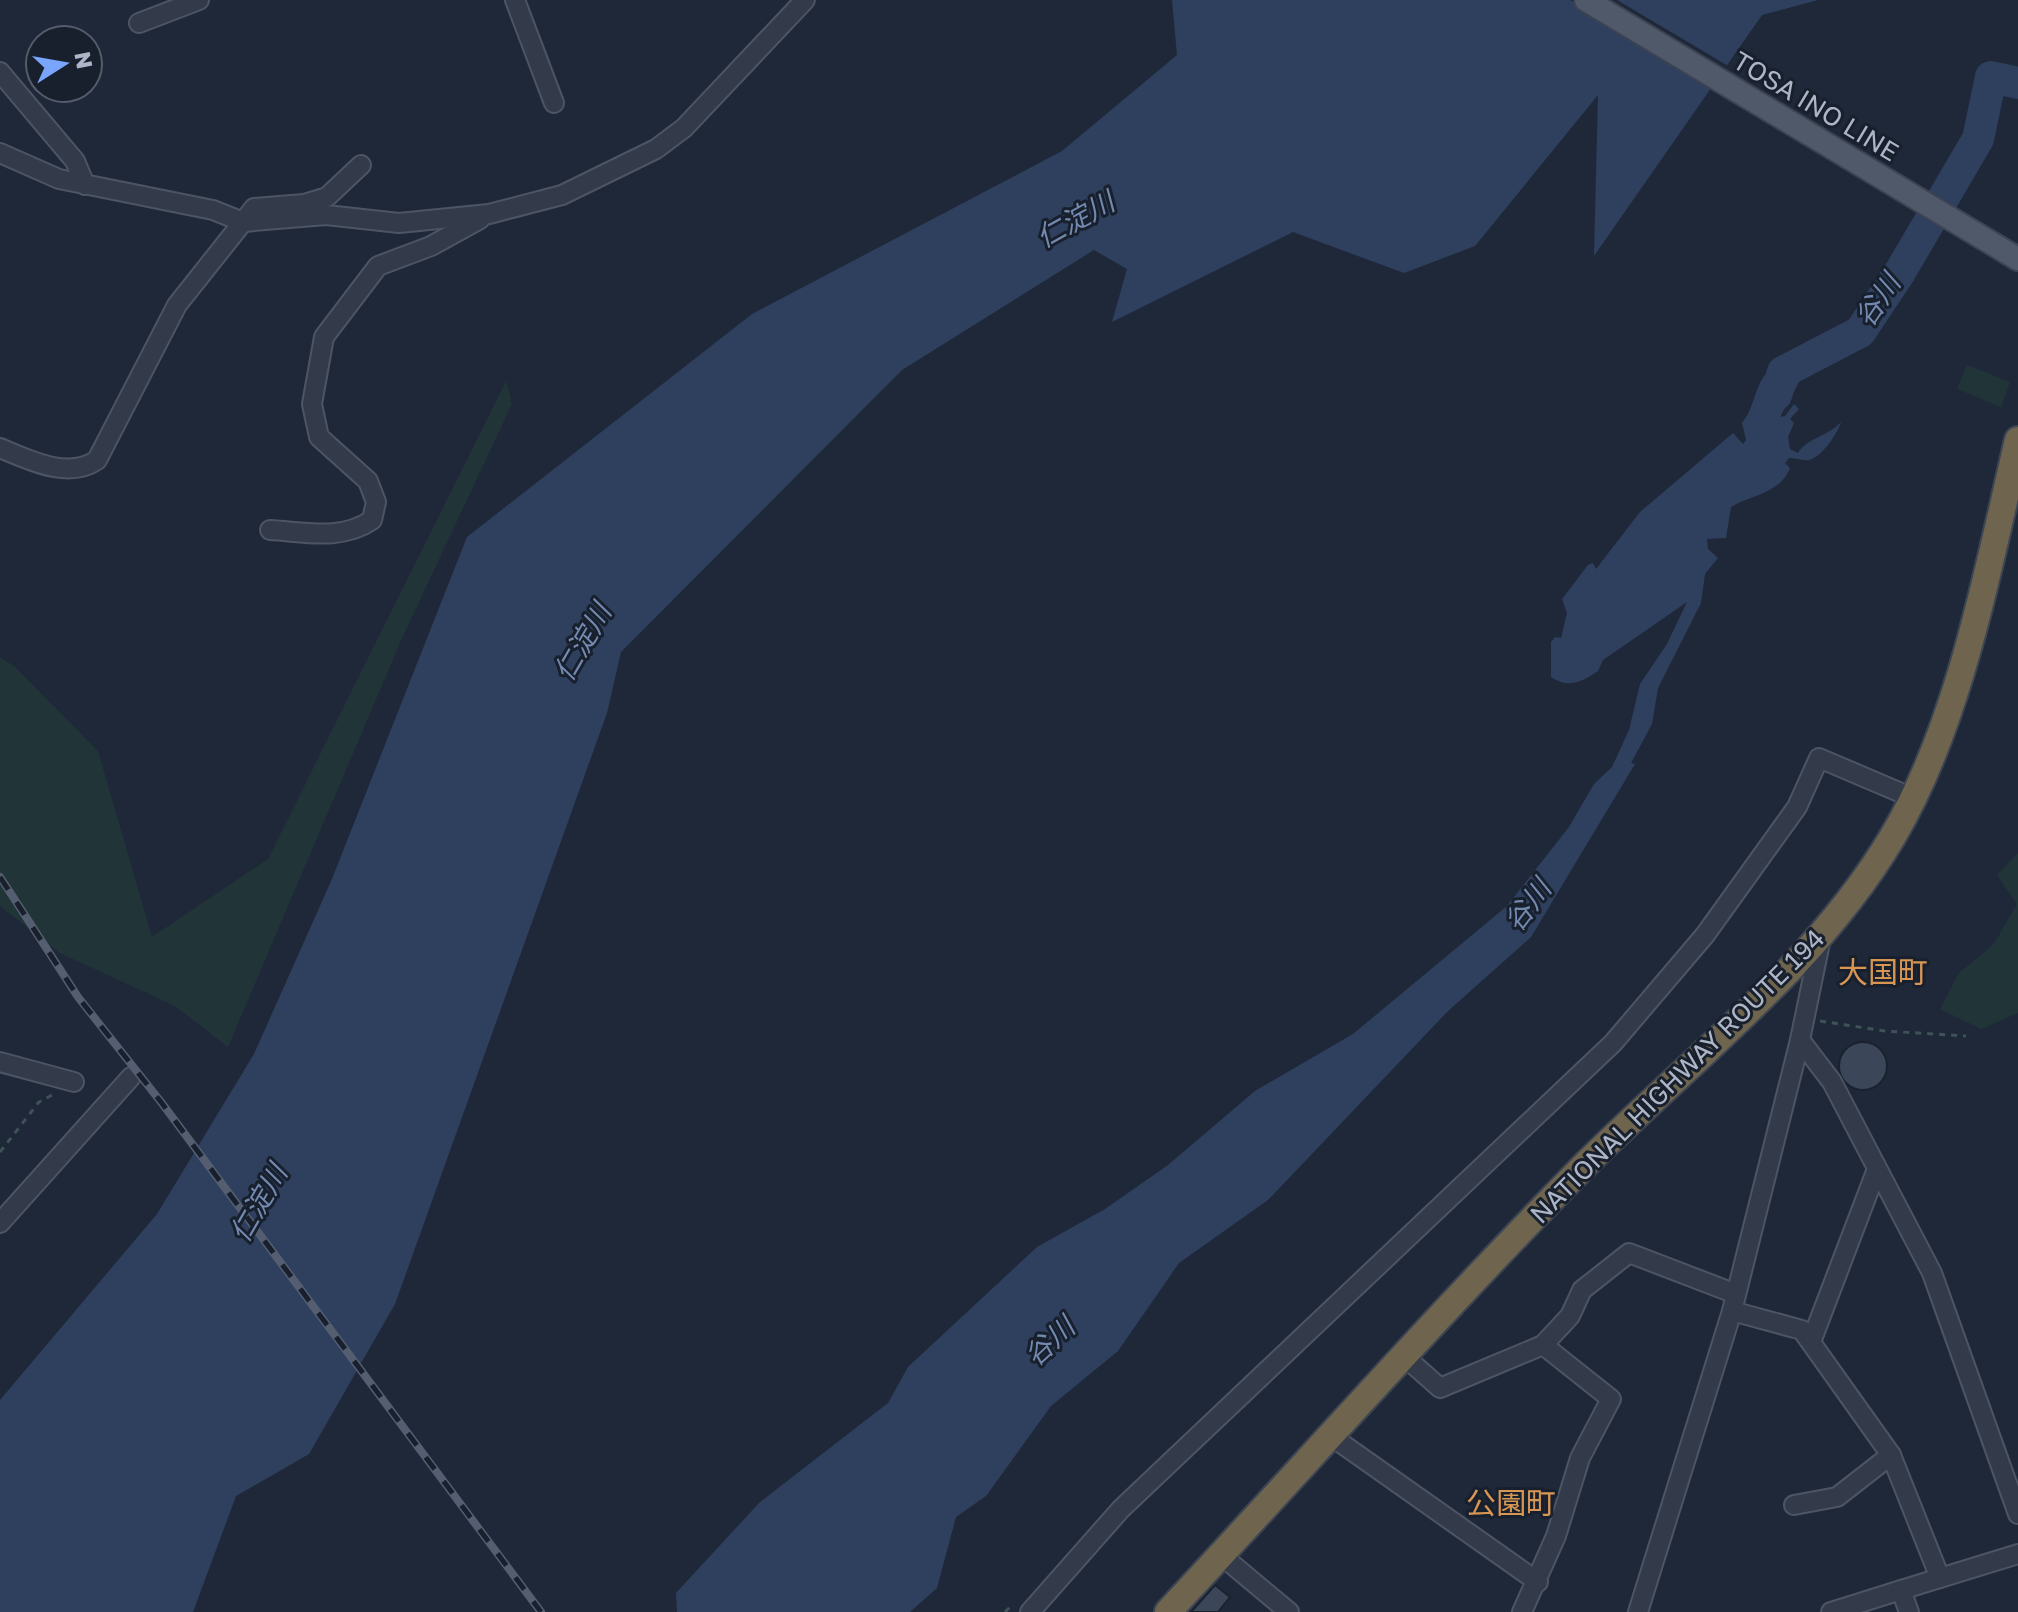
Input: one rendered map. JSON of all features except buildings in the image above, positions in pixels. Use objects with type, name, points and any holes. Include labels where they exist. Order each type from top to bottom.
[{"type":"highway","name":"NATIONAL HIGHWAY ROUTE 194","points":[[1168,1612],[1584,1166],[1745,1012],[1822,931],[1875,864],[1913,798],[1946,718],[2018,440]]},
{"type":"main road","name":"TOSA INO LINE","points":[[1586,0],[2010,255]]},
{"type":"street","points":[[139,23],[199,0]]},
{"type":"street","points":[[515,0],[554,103]]},
{"type":"street","points":[[0,153],[59,179],[213,210],[243,222],[326,215],[399,223],[489,214],[562,195],[656,149],[684,128],[805,0]]},
{"type":"street","points":[[0,72],[75,161],[85,185]]},
{"type":"street","points":[[0,448],[53,467],[84,466],[97,460],[177,305],[254,208],[327,197],[361,165]]},
{"type":"street","points":[[270,530],[329,534],[355,531],[372,520],[376,502],[368,481],[319,437],[312,404],[324,337],[378,266],[431,246],[489,214]]},
{"type":"street","points":[[1030,1612],[1121,1509],[1613,1043],[1705,935],[1777,836],[1797,807],[1819,758],[1913,798]]},
{"type":"street","points":[[1638,1612],[1734,1302],[1800,1040],[1822,931]]},
{"type":"street","points":[[1800,1040],[1832,1082],[1932,1273],[2009,1461],[2018,1514]]},
{"type":"street","points":[[0,1062],[74,1082]]},
{"type":"street","points":[[0,1223],[131,1077]]},
{"type":"street","points":[[1811,1342],[1877,1169]]},
{"type":"street","points":[[1405,1357],[1440,1388],[1543,1345],[1570,1316],[1582,1290],[1629,1253],[1802,1330],[1891,1455],[1940,1578]]},
{"type":"street","points":[[1522,1612],[1538,1582],[1580,1458],[1611,1399],[1543,1345]]},
{"type":"street","points":[[1331,1436],[1538,1582]]},
{"type":"street","points":[[1794,1505],[1837,1497],[1891,1455]]},
{"type":"street","points":[[1831,1612],[2018,1554]]},
{"type":"street","points":[[1221,1555],[1289,1612]]},
{"type":"street","points":[[1901,1590],[1909,1612]]},
{"type":"path","points":[[1804,1019],[1885,1031],[1966,1036]]},
{"type":"path","points":[[0,1152],[39,1102],[74,1082]]},
{"type":"green space","points":[[1967,365],[2010,382],[2001,407],[1957,389]]},
{"type":"green space","points":[[506,381],[512,404],[403,636],[228,1047],[175,1006],[60,953],[0,906],[0,657],[15,667],[98,751],[152,937],[268,859]]},
{"type":"green space","points":[[2018,853],[2018,1013],[1981,1029],[1940,1009],[1959,973],[1994,944],[2017,904],[1997,875]]},
{"type":"water","name":"仁淀川","points":[[1172,0],[1818,0],[1762,15],[1594,256],[1598,95],[1475,246],[1404,273],[1293,232],[1112,322],[1127,269],[1094,250],[902,370],[621,652],[607,713],[395,1304],[309,1454],[236,1496],[193,1612],[0,1612],[0,1400],[157,1214],[254,1054],[332,879],[467,537],[752,314],[1062,151],[1177,55]]},
{"type":"water","points":[[1794,351],[1804,373],[1780,417],[1785,416],[1794,404],[1799,409],[1790,419],[1794,423],[1788,437],[1790,449],[1798,453],[1841,422],[1839,427],[1819,455],[1809,460],[1789,458],[1785,463],[1790,468],[1780,483],[1731,507],[1726,538],[1707,539],[1708,549],[1718,558],[1705,574],[1701,603],[1658,688],[1652,724],[1631,763],[1635,764],[1531,937],[1448,1011],[1268,1200],[1179,1263],[1118,1351],[1051,1406],[986,1496],[956,1517],[937,1588],[910,1612],[677,1612],[676,1593],[760,1502],[888,1403],[908,1367],[1037,1247],[1105,1209],[1168,1165],[1255,1091],[1353,1034],[1507,906],[1569,827],[1594,784],[1612,767],[1629,730],[1640,684],[1667,644],[1687,602],[1603,660],[1598,671],[1581,681],[1563,683],[1551,677],[1551,642],[1555,637],[1561,638],[1567,613],[1562,599],[1588,565],[1593,563],[1596,569],[1640,512],[1733,433],[1743,444],[1746,440],[1742,423],[1764,376]]},
{"type":"pier","points":[[1570,0],[1617,0],[1730,67],[1716,87]]},
{"type":"waterway","name":"谷川","points":[[1776,395],[1783,372],[1860,332],[1900,272],[1978,139],[1991,77],[2018,83]]},
{"type":"railway","points":[[0,877],[78,997],[161,1102],[541,1612]]},
{"type":"district","name":"大国町","points":[[1883,972]]},
{"type":"district","name":"公園町","points":[[1511,1503]]}]
